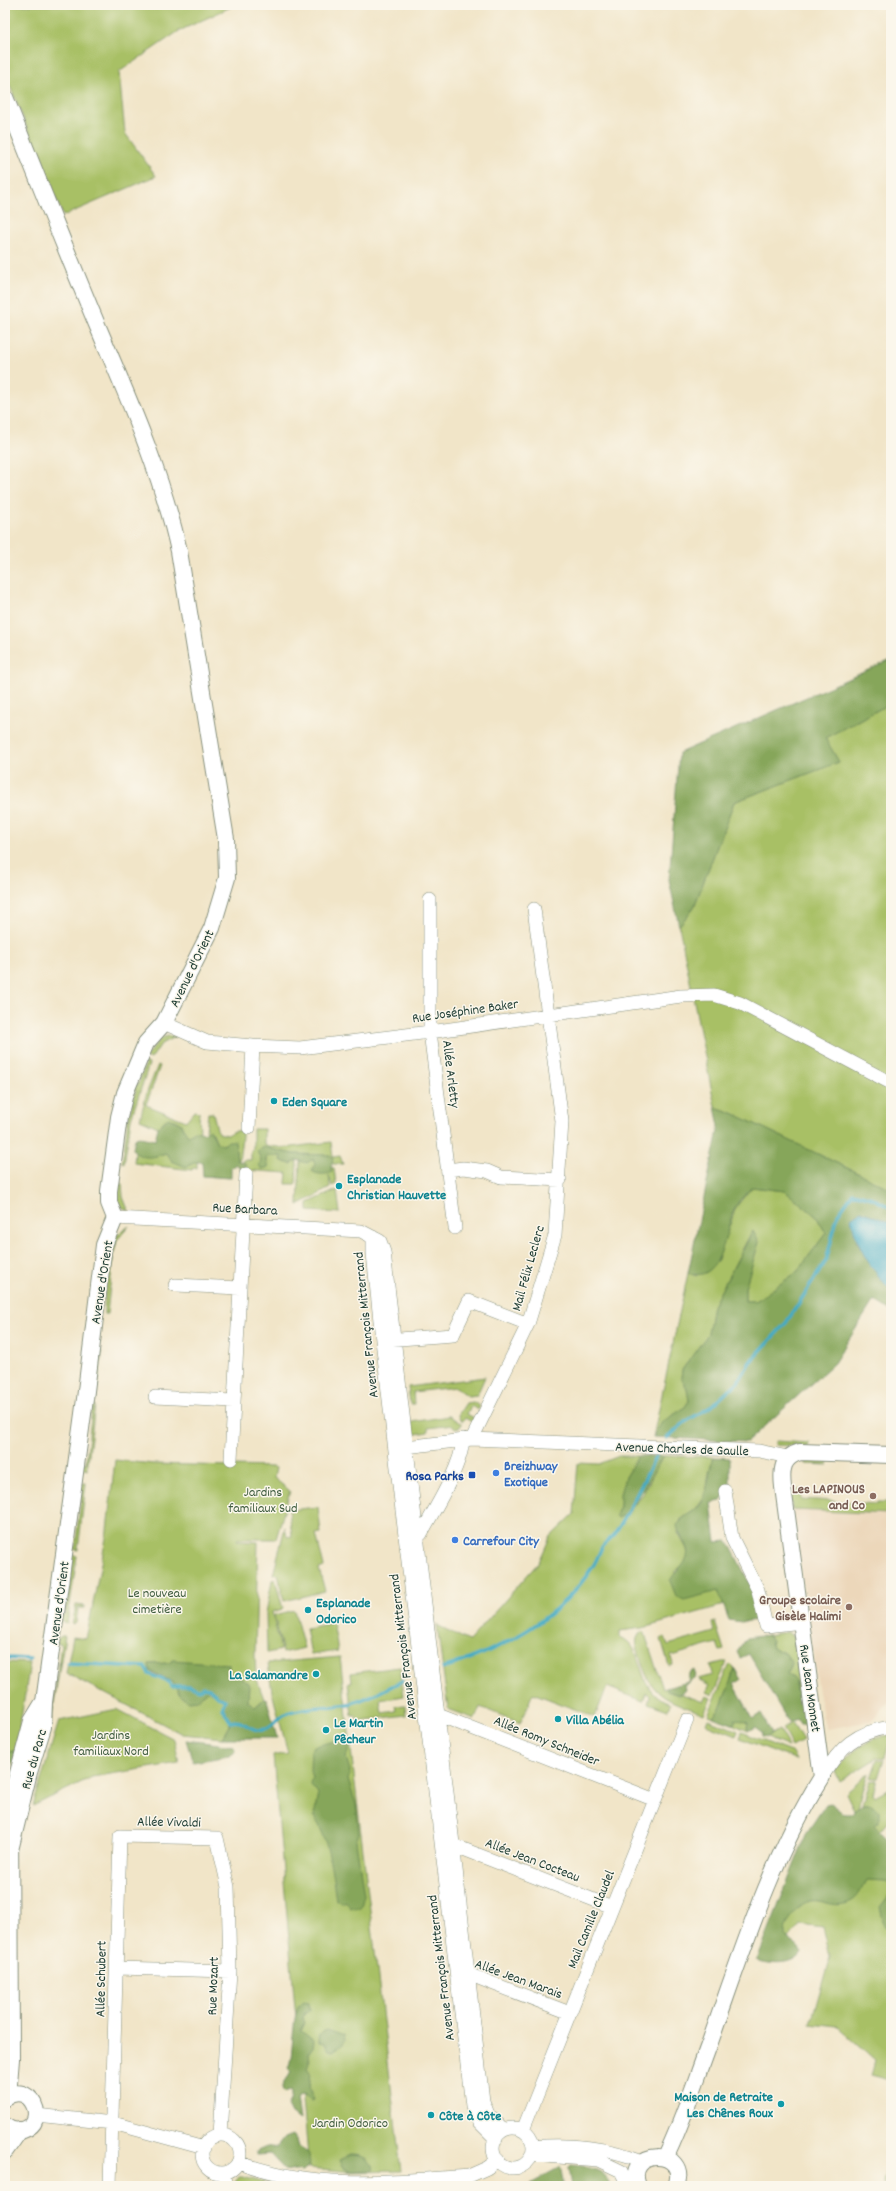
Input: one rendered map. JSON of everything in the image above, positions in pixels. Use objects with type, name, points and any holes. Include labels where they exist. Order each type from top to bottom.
[{"type":"street","name":"Avenue d'Orient","points":[[5,97],[117,373],[163,492],[172,520],[180,558],[226,839],[226,878],[221,901],[212,928],[164,1023],[146,1043],[125,1093],[119,1117],[109,1191],[109,1203],[115,1218],[104,1245],[44,1702]]},
{"type":"street","name":"Allée Arletty","points":[[430,900],[430,1032],[456,1228]]},
{"type":"street","name":"Mail Félix Leclerc","points":[[407,1546],[417,1538],[425,1528],[453,1472],[467,1439],[528,1324],[555,1235],[560,1180],[562,1121],[534,909]]},
{"type":"street","name":"Rue Joséphine Baker","points":[[164,1023],[207,1042],[300,1048],[430,1032],[681,996],[714,995],[740,1003],[891,1083]]},
{"type":"street","points":[[249,1128],[253,1046]]},
{"type":"street","points":[[448,1170],[471,1169],[487,1171],[501,1177],[560,1180]]},
{"type":"street","points":[[230,1459],[246,1174]]},
{"type":"street","name":"Rue Barbara","points":[[115,1218],[360,1231],[373,1237]]},
{"type":"street","name":"Avenue François Mitterrand","points":[[373,1237],[373,1253],[388,1339],[401,1450],[407,1546],[432,1717],[463,1975],[472,2106],[479,2122],[500,2135]]},
{"type":"street","points":[[175,1285],[240,1288]]},
{"type":"street","points":[[388,1339],[453,1335],[469,1301],[528,1324]]},
{"type":"street","points":[[155,1397],[233,1401]]},
{"type":"street","points":[[401,1450],[467,1439]]},
{"type":"street","name":"Avenue Charles de Gaulle","points":[[467,1439],[759,1451],[788,1457],[804,1452],[891,1455]]},
{"type":"street","name":"Avenue François Mitterrand","points":[[401,1450],[417,1538],[432,1717]]},
{"type":"street","name":"Rue Jean Monnet","points":[[788,1457],[784,1463],[782,1478],[822,1777]]},
{"type":"street","points":[[725,1492],[732,1538],[758,1590],[766,1626],[802,1622]]},
{"type":"street","name":"Rue du Parc","points":[[7,2097],[11,2059],[10,1850],[29,1772],[43,1727],[44,1702]]},
{"type":"street","name":"Allée Romy Schneider","points":[[432,1717],[441,1716],[655,1800]]},
{"type":"street","name":"Mail Camille Claudel","points":[[523,2130],[687,1720]]},
{"type":"street","points":[[665,2158],[688,2102],[745,1942],[802,1808],[833,1758],[847,1744],[864,1733],[891,1727]]},
{"type":"street","name":"Allée Vivaldi","points":[[120,1836],[217,1838]]},
{"type":"street","name":"Allée Schubert","points":[[110,2186],[120,1836]]},
{"type":"street","name":"Rue Mozart","points":[[217,1838],[228,1887],[230,1971],[220,2136]]},
{"type":"street","name":"Allée Jean Cocteau","points":[[447,1846],[612,1907]]},
{"type":"street","points":[[117,1968],[230,1971]]},
{"type":"street","name":"Allée Jean Marais","points":[[463,1975],[570,2013]]},
{"type":"street","name":"Rue du Parc","points":[[11,2059],[28,2096],[34,2105],[36,2115]]},
{"type":"street","points":[[7,2097],[18,2093],[28,2096]]},
{"type":"street","points":[[5,2126],[14,2130],[20,2130],[30,2125],[36,2115],[113,2122],[204,2148]]},
{"type":"street","points":[[533,2151],[528,2134],[517,2128],[500,2135],[494,2150],[498,2160],[502,2164],[513,2168],[524,2164],[533,2151],[552,2145],[625,2154],[643,2161]]},
{"type":"street","points":[[5,2151],[20,2130]]},
{"type":"street","points":[[220,2136],[232,2139],[236,2143],[240,2155],[238,2162],[233,2169],[225,2173],[214,2172],[205,2164],[202,2154],[210,2139],[220,2136]]},
{"type":"street","points":[[533,2151],[598,2160],[621,2171],[628,2186]]},
{"type":"street","points":[[638,2186],[636,2176],[643,2161],[652,2157],[665,2158],[676,2168],[678,2179],[676,2186]]},
{"type":"street","points":[[238,2162],[276,2174],[348,2183],[469,2176],[487,2168],[498,2160]]},
{"type":"street","points":[[225,2173],[226,2186]]},
{"type":"shaded area","name":"Groupe scolaire Gisèle Halimi","points":[[792,1510],[891,1514],[891,1700],[871,1721],[826,1729],[823,1718]]},
{"type":"green space","points":[[5,5],[235,5],[179,31],[119,72],[125,133],[156,176],[63,216],[5,74]]},
{"type":"green space","points":[[891,660],[891,703],[825,738],[839,762],[734,802],[694,907],[679,926],[669,880],[679,753]]},
{"type":"green space","points":[[891,703],[891,1189],[730,1112],[715,1107],[679,926],[694,907],[734,802],[839,762],[825,738]]},
{"type":"green space","points":[[176,1036],[161,1044],[151,1059],[145,1057],[161,1038]]},
{"type":"green space","points":[[143,1062],[149,1064],[131,1119],[124,1163],[122,1162],[128,1119],[136,1090],[132,1088],[134,1084],[138,1085],[145,1065]]},
{"type":"green space","points":[[158,1065],[160,1066],[146,1105],[186,1121],[194,1111],[199,1112],[200,1134],[188,1135],[178,1121],[171,1119],[165,1120],[158,1127],[140,1119],[147,1092]]},
{"type":"green space","points":[[715,1107],[730,1112],[891,1189],[891,1223],[861,1211],[856,1241],[873,1268],[891,1291],[891,1311],[874,1300],[834,1363],[747,1442],[653,1437],[662,1422],[684,1408],[689,1401],[687,1388],[681,1378],[682,1370],[708,1334],[713,1306],[753,1231],[759,1242],[745,1288],[745,1301],[756,1301],[797,1272],[826,1233],[816,1216],[785,1191],[752,1187],[736,1206],[716,1263],[709,1271],[700,1274],[688,1273],[719,1126]]},
{"type":"green space","points":[[208,1113],[213,1113],[218,1133],[228,1135],[231,1132],[242,1130],[243,1128],[239,1162],[237,1161],[235,1141],[221,1145],[217,1143],[213,1133],[206,1130]]},
{"type":"green space","points":[[168,1118],[180,1123],[188,1135],[195,1131],[204,1133],[210,1129],[217,1143],[224,1145],[228,1141],[235,1141],[237,1160],[246,1164],[246,1169],[242,1170],[236,1164],[231,1168],[231,1177],[229,1178],[203,1176],[202,1162],[196,1162],[186,1167],[172,1161],[165,1153],[148,1157],[136,1153],[133,1149],[135,1138],[140,1137],[155,1140],[158,1127]]},
{"type":"green space","points":[[253,1129],[264,1129],[264,1145],[284,1148],[331,1142],[333,1157],[340,1156],[343,1164],[331,1164],[333,1161],[318,1155],[292,1154],[261,1147],[267,1161],[268,1156],[281,1156],[281,1160],[287,1163],[297,1160],[296,1184],[286,1184],[287,1173],[244,1170],[243,1160],[251,1160],[251,1150],[253,1149]]},
{"type":"green space","points":[[264,1147],[292,1154],[330,1155],[333,1158],[331,1167],[332,1172],[322,1174],[312,1171],[315,1164],[313,1159],[307,1163],[297,1160],[291,1164],[282,1161],[281,1156],[268,1156],[266,1159],[269,1167],[262,1169],[259,1165],[261,1160],[257,1151]]},
{"type":"green space","points":[[135,1152],[150,1157],[165,1153],[182,1165],[197,1161],[197,1168],[193,1168],[192,1170],[134,1163]]},
{"type":"green space","points":[[314,1160],[319,1173],[332,1170],[331,1167],[334,1168],[336,1184],[332,1186],[329,1175],[330,1188],[298,1205],[300,1161],[308,1162]]},
{"type":"green space","points":[[116,1182],[122,1183],[123,1197],[129,1212],[118,1204]]},
{"type":"green space","points":[[752,1187],[785,1191],[816,1216],[826,1233],[797,1272],[756,1301],[745,1301],[745,1288],[759,1242],[752,1231],[713,1306],[708,1334],[682,1370],[681,1378],[687,1388],[689,1401],[684,1408],[653,1437],[688,1273],[696,1276],[717,1262],[736,1207]]},
{"type":"green space","points":[[337,1190],[340,1213],[308,1211],[308,1203]]},
{"type":"green space","points":[[129,1226],[117,1240],[114,1253],[107,1252],[113,1238]]},
{"type":"green space","points":[[106,1257],[113,1258],[107,1314],[104,1314]]},
{"type":"green space","points":[[95,1351],[102,1352],[96,1400],[89,1399],[94,1395],[99,1355]]},
{"type":"green space","points":[[485,1377],[477,1395],[468,1396],[456,1387],[413,1392],[414,1404],[410,1404],[408,1387]]},
{"type":"green space","points":[[473,1402],[480,1406],[478,1410],[471,1406],[467,1414],[474,1418],[472,1422],[465,1418],[463,1421],[459,1419],[458,1415],[466,1403]]},
{"type":"green space","points":[[89,1404],[95,1405],[87,1470],[81,1467],[82,1463],[86,1463],[92,1408]]},
{"type":"green space","points":[[449,1416],[462,1424],[459,1428],[455,1429],[453,1425],[428,1428],[428,1432],[416,1434],[411,1430],[412,1422]]},
{"type":"green space","points":[[775,1441],[809,1443],[808,1447],[775,1445]]},
{"type":"green space","points":[[619,1456],[638,1456],[625,1477],[619,1510],[627,1514],[643,1494],[663,1456],[714,1457],[703,1499],[699,1505],[680,1520],[678,1533],[687,1549],[688,1556],[683,1565],[674,1572],[718,1591],[724,1605],[643,1628],[620,1631],[620,1637],[629,1642],[634,1650],[650,1689],[658,1697],[670,1704],[668,1710],[648,1703],[650,1695],[646,1693],[643,1701],[607,1687],[595,1717],[533,1693],[520,1723],[480,1707],[475,1719],[448,1709],[437,1625],[469,1641],[539,1562],[550,1537],[574,1514],[578,1463],[599,1464]]},
{"type":"green space","points":[[638,1456],[663,1456],[633,1507],[627,1514],[618,1518],[616,1515],[620,1506],[620,1494],[625,1477]]},
{"type":"green space","points":[[714,1457],[730,1458],[730,1488],[721,1501],[711,1503],[716,1542],[728,1541],[754,1592],[758,1620],[741,1622],[729,1620],[718,1591],[684,1600],[676,1596],[670,1581],[687,1558],[688,1553],[677,1525],[702,1502]]},
{"type":"green space","points":[[805,1458],[828,1459],[828,1465],[805,1464]]},
{"type":"green space","name":"Le nouveau cimetière","points":[[115,1460],[154,1464],[272,1467],[276,1468],[274,1478],[290,1491],[276,1539],[237,1539],[238,1541],[258,1542],[255,1655],[256,1677],[264,1699],[255,1707],[248,1701],[249,1683],[228,1675],[228,1672],[170,1663],[149,1664],[153,1674],[173,1682],[180,1695],[204,1695],[206,1690],[223,1698],[224,1713],[231,1722],[222,1738],[182,1734],[66,1673],[73,1637],[86,1639],[106,1538]]},
{"type":"green space","points":[[86,1483],[78,1550],[71,1549],[72,1547],[75,1547],[82,1490],[78,1490],[79,1484]]},
{"type":"green space","points":[[800,1489],[801,1499],[877,1504],[877,1502],[888,1502],[891,1507],[891,1514],[792,1510],[789,1490]]},
{"type":"green space","name":"Jardins familiaux Sud","points":[[318,1507],[321,1533],[316,1534],[324,1567],[319,1569],[325,1591],[284,1601],[278,1574],[273,1575],[285,1527],[287,1537],[292,1536],[289,1510]]},
{"type":"green space","points":[[70,1555],[77,1556],[67,1624],[60,1620],[61,1616],[65,1615],[73,1559],[69,1559]]},
{"type":"green space","points":[[275,1579],[283,1609],[272,1612],[281,1650],[267,1653],[266,1613],[272,1580]]},
{"type":"green space","points":[[76,1605],[84,1606],[84,1608],[78,1608],[76,1623],[72,1625]]},
{"type":"green space","points":[[294,1610],[304,1648],[283,1653],[274,1615]]},
{"type":"green space","points":[[715,1622],[724,1650],[720,1651],[717,1643],[671,1656],[673,1665],[669,1666],[661,1639],[665,1637],[668,1645],[714,1632],[712,1623]]},
{"type":"green space","points":[[333,1623],[338,1651],[311,1655],[306,1628]]},
{"type":"green space","points":[[644,1631],[663,1689],[666,1688],[667,1691],[678,1695],[682,1694],[703,1702],[706,1696],[711,1698],[704,1714],[664,1697],[651,1684],[641,1661],[637,1646],[637,1637]]},
{"type":"green space","points":[[787,1632],[794,1637],[803,1699],[796,1691],[797,1683],[787,1674],[792,1661],[786,1654],[771,1647],[770,1636],[767,1635]]},
{"type":"green space","points":[[767,1635],[772,1640],[771,1647],[786,1654],[792,1661],[787,1674],[796,1680],[796,1691],[803,1699],[807,1723],[804,1725],[800,1725],[797,1720],[789,1723],[749,1654],[740,1658],[737,1652],[747,1638]]},
{"type":"green space","points":[[65,1636],[51,1721],[49,1706],[53,1706],[61,1644],[57,1643],[58,1638]]},
{"type":"green space","name":"Jardin Odorico","points":[[340,1657],[401,2171],[353,2172],[309,2168],[273,1756],[288,1753],[272,1692],[268,1663]]},
{"type":"green space","points":[[172,1660],[229,1664],[229,1674],[240,1677],[249,1683],[248,1701],[255,1707],[264,1699],[267,1700],[277,1738],[222,1738],[231,1722],[222,1708],[225,1702],[223,1698],[218,1697],[209,1689],[198,1700],[188,1701],[180,1695],[173,1682],[150,1671],[149,1664],[170,1663]]},
{"type":"green space","points":[[5,1662],[30,1663],[16,1751],[5,1752]]},
{"type":"green space","points":[[727,1662],[713,1695],[707,1692],[709,1686],[698,1679],[713,1675],[711,1665]]},
{"type":"green space","points":[[730,1664],[735,1669],[720,1709],[713,1717],[708,1715]]},
{"type":"green space","points":[[400,1667],[404,1696],[380,1700],[382,1713],[396,1711],[395,1706],[405,1705],[406,1715],[357,1721],[356,1715],[352,1715],[348,1682],[352,1682],[351,1673]]},
{"type":"green space","points":[[735,1669],[741,1680],[734,1684],[753,1719],[761,1714],[772,1734],[767,1738],[762,1737],[763,1733],[755,1727],[748,1731],[748,1723],[735,1719],[735,1723],[732,1724],[713,1717],[720,1709]]},
{"type":"green space","points":[[694,1670],[696,1676],[685,1685],[686,1690],[678,1694],[667,1691],[666,1688],[688,1682],[689,1673]]},
{"type":"green space","name":"Jardins familiaux Nord","points":[[117,1709],[174,1739],[179,1763],[92,1777],[33,1806],[59,1721]]},
{"type":"green space","points":[[737,1718],[748,1723],[748,1731],[732,1724]]},
{"type":"green space","points":[[708,1719],[738,1731],[736,1736],[706,1724]]},
{"type":"green space","points":[[792,1723],[803,1741],[792,1747],[782,1728]]},
{"type":"green space","points":[[779,1730],[789,1747],[767,1738]]},
{"type":"green space","points":[[742,1732],[791,1752],[796,1760],[740,1738]]},
{"type":"green space","points":[[889,1735],[890,1740],[885,1757],[877,1758],[840,1781],[835,1771],[846,1758],[865,1743]]},
{"type":"green space","points":[[339,1739],[347,1739],[349,1748],[346,1757],[350,1771],[348,1780],[356,1804],[359,1834],[356,1841],[364,1895],[359,1908],[351,1908],[346,1901],[342,1903],[336,1900],[326,1845],[319,1825],[314,1817],[318,1793],[310,1784],[312,1778],[310,1771],[311,1750],[316,1746]]},
{"type":"green space","points":[[186,1740],[234,1746],[235,1751],[229,1756],[193,1762]]},
{"type":"green space","points":[[16,1751],[5,1792],[5,1752]]},
{"type":"green space","points":[[884,1759],[878,1778],[871,1778],[877,1760]]},
{"type":"green space","points":[[869,1773],[858,1807],[854,1810],[846,1793]]},
{"type":"green space","points":[[877,1780],[873,1793],[875,1796],[891,1787],[891,1818],[880,1831],[875,1825],[869,1804],[863,1804],[870,1781]]},
{"type":"green space","points":[[830,1803],[844,1814],[853,1814],[854,1810],[864,1804],[873,1806],[879,1811],[879,1822],[875,1825],[891,1841],[891,1890],[890,1884],[886,1881],[866,1880],[858,1895],[850,1902],[834,1904],[820,1901],[807,1902],[800,1906],[785,1930],[785,1937],[800,1947],[802,1952],[798,1957],[781,1964],[757,1960],[807,1832],[826,1804]]},
{"type":"green space","points":[[805,1848],[891,1876],[891,2098],[890,2080],[871,2075],[875,2060],[837,2026],[811,2023],[830,1956],[823,1928],[800,1925],[783,1947],[779,1909]]},
{"type":"green space","points":[[891,1893],[891,1932],[884,1926],[880,1907]]},
{"type":"green space","points":[[303,2002],[309,2003],[310,2011],[305,2013],[303,2018],[305,2023],[301,2031],[314,2041],[313,2047],[309,2052],[310,2063],[308,2069],[311,2073],[309,2088],[314,2100],[311,2101],[303,2094],[297,2097],[300,2120],[291,2114],[287,2106],[291,2097],[291,2091],[288,2090],[284,2093],[282,2088],[291,2072],[288,2068],[294,2023],[299,2006]]},
{"type":"green space","points":[[327,2030],[344,2036],[345,2040],[343,2044],[333,2051],[329,2050],[325,2043],[319,2042],[321,2034]]},
{"type":"green space","points":[[293,2135],[297,2140],[299,2147],[309,2155],[308,2167],[303,2172],[285,2170],[270,2154],[257,2155],[257,2151],[268,2147],[278,2147],[285,2138]]},
{"type":"green space","points":[[891,2152],[891,2186],[883,2186]]},
{"type":"green space","points":[[351,2155],[365,2157],[370,2161],[373,2168],[371,2170],[350,2171],[343,2168],[340,2160]]},
{"type":"green space","points":[[571,2165],[590,2167],[601,2171],[609,2179],[611,2186],[572,2186],[569,2168]]},
{"type":"green space","points":[[560,2167],[564,2186],[526,2186]]},
{"type":"green space","points":[[239,2177],[278,2186],[235,2186],[235,2182]]},
{"type":"water","points":[[861,1211],[891,1223],[891,1291],[865,1257],[857,1240],[851,1218]]},
{"type":"waterway","points":[[667,1438],[685,1422],[712,1406],[738,1382],[750,1362],[786,1323],[826,1261],[838,1214],[853,1193],[872,1198],[891,1208]]},
{"type":"waterway","points":[[443,1668],[464,1661],[507,1642],[547,1617],[564,1601],[580,1585],[596,1561],[603,1545],[615,1534],[656,1456]]},
{"type":"waterway","points":[[5,1658],[30,1659]]},
{"type":"waterway","points":[[68,1663],[146,1667],[149,1674],[168,1682],[172,1686],[189,1686],[199,1690],[203,1687],[209,1688],[218,1697],[225,1700],[222,1708],[231,1722],[240,1722],[257,1730],[270,1727],[287,1713],[302,1709],[348,1704],[362,1700],[402,1681]]},
{"type":"place","name":"Eden Square","points":[[274,1101]]},
{"type":"place","name":"Esplanade Christian Hauvette","points":[[339,1186]]},
{"type":"place","name":"Breizhway Exotique","points":[[496,1473]]},
{"type":"place","name":"Rosa Parks","points":[[472,1475]]},
{"type":"place","name":"Les LAPINOUS and Co","points":[[873,1496]]},
{"type":"place","name":"Carrefour City","points":[[455,1540]]},
{"type":"place","name":"Groupe scolaire Gisèle Halimi","points":[[849,1607]]},
{"type":"place","name":"Esplanade Odorico","points":[[308,1610]]},
{"type":"place","name":"La Salamandre","points":[[316,1674]]},
{"type":"place","name":"Villa Abélia","points":[[558,1719]]},
{"type":"place","name":"Le Martin Pêcheur","points":[[326,1730]]},
{"type":"place","name":"Maison de Retraite Les Chênes Roux","points":[[781,2104]]},
{"type":"place","name":"Côte à Côte","points":[[431,2115]]}]
